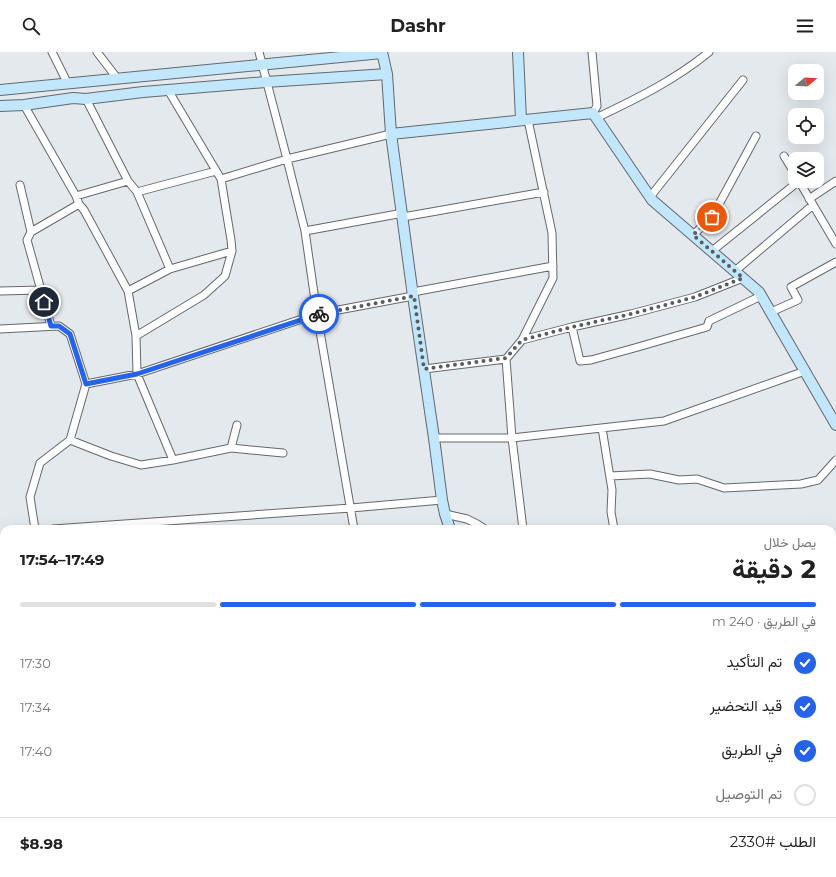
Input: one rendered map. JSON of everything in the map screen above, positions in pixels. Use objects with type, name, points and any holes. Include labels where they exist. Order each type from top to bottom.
[{"type":"street","points":[[52,52],[68,84]]},
{"type":"street","points":[[97,52],[117,78]]},
{"type":"street","points":[[259,52],[288,159],[305,231],[353,525]]},
{"type":"street","points":[[0,90],[384,52],[391,134],[442,500],[449,525]]},
{"type":"street","points":[[424,369],[506,358],[522,340],[553,278],[552,233],[544,192],[524,120],[518,52]]},
{"type":"street","points":[[592,52],[597,106],[595,115],[652,200],[759,292],[836,425]]},
{"type":"street","points":[[221,179],[288,159],[391,134],[524,120],[595,115],[628,103],[670,80],[689,68],[709,52]]},
{"type":"street","points":[[0,106],[24,105],[73,98],[86,99],[143,92],[387,74]]},
{"type":"street","points":[[650,197],[744,80]]},
{"type":"street","points":[[136,336],[204,295],[225,276],[232,250],[221,179],[168,90]]},
{"type":"street","points":[[86,99],[128,181],[136,192],[170,269]]},
{"type":"street","points":[[24,105],[128,291],[136,336],[137,374],[173,460]]},
{"type":"street","points":[[693,235],[712,217],[756,136]]},
{"type":"street","points":[[784,156],[788,163]]},
{"type":"street","points":[[136,192],[216,170]]},
{"type":"street","points":[[76,196],[128,181]]},
{"type":"street","points":[[735,271],[836,181]]},
{"type":"street","points":[[20,185],[31,232]]},
{"type":"street","points":[[712,251],[790,188]]},
{"type":"street","points":[[803,188],[836,244]]},
{"type":"street","points":[[305,231],[544,192]]},
{"type":"street","points":[[51,326],[27,240],[31,232],[79,204]]},
{"type":"street","points":[[829,232],[836,228]]},
{"type":"street","points":[[128,291],[170,269],[232,250]]},
{"type":"street","points":[[771,312],[798,300],[791,287],[836,262]]},
{"type":"street","points":[[86,384],[137,374],[318,314],[553,266]]},
{"type":"street","points":[[522,340],[695,297],[743,278]]},
{"type":"street","points":[[0,291],[41,290]]},
{"type":"street","points":[[572,327],[580,361],[591,360],[707,327],[709,322],[761,296]]},
{"type":"street","points":[[0,329],[59,326],[70,334],[86,384],[70,440],[40,463],[30,497],[34,525]]},
{"type":"street","points":[[506,358],[512,438],[523,525]]},
{"type":"street","points":[[434,438],[512,438],[664,421],[805,372]]},
{"type":"street","points":[[231,448],[236,425]]},
{"type":"street","points":[[602,428],[612,490],[611,512],[613,525]]},
{"type":"street","points":[[70,440],[110,456],[141,465],[231,448],[283,453]]},
{"type":"street","points":[[610,476],[650,474],[679,480],[697,479],[724,488],[801,484],[818,480],[836,460]]},
{"type":"street","points":[[110,525],[442,500]]},
{"type":"street","points":[[445,514],[467,519],[479,525]]},
{"type":"way so far","points":[[319,314],[414,296],[424,369],[506,358],[522,340],[695,297],[743,278],[693,235],[712,217]]},
{"type":"route","points":[[44,302],[51,326],[59,326],[70,334],[86,384],[137,374],[319,314]]}]
